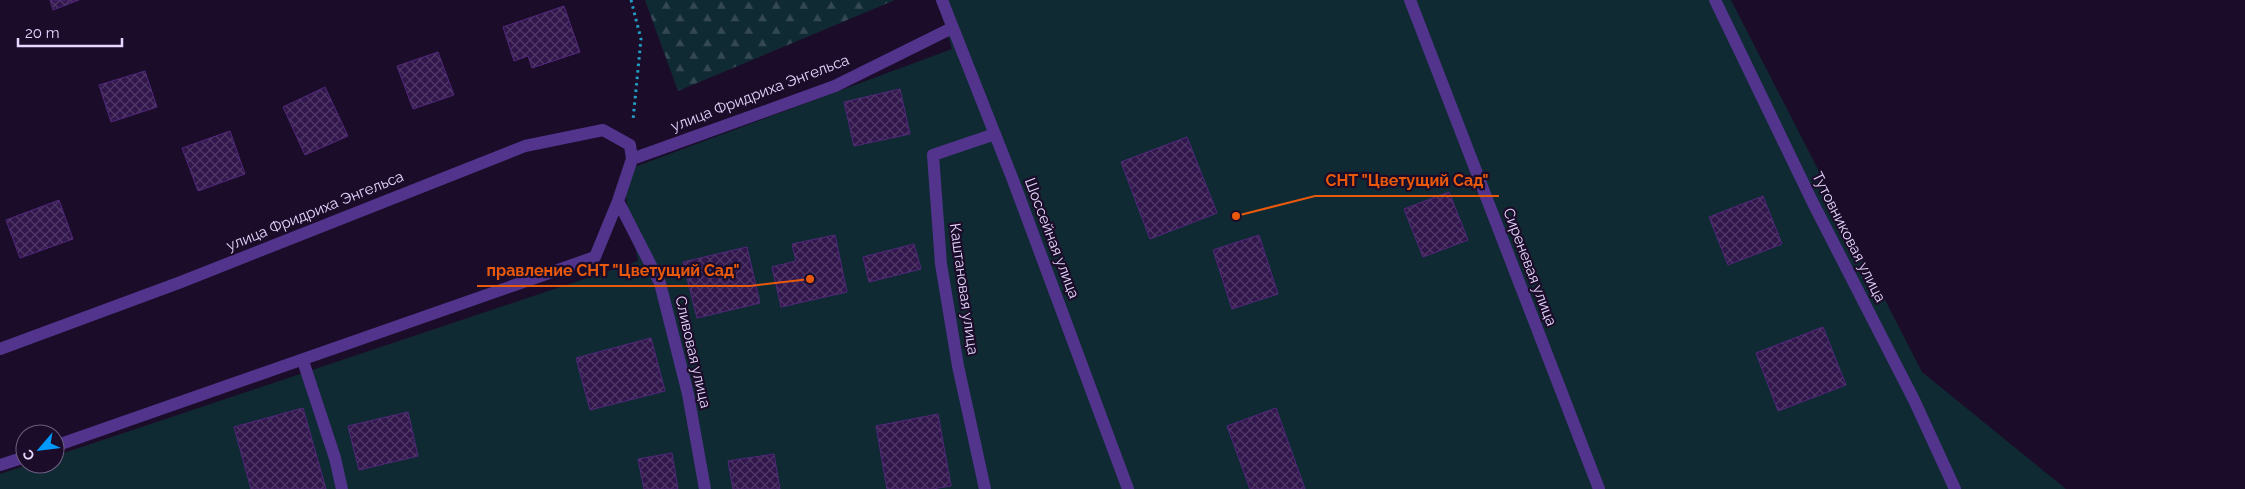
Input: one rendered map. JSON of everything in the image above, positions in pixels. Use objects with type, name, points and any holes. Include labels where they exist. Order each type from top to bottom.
[{"type":"street","name":"Шоссейная улица","points":[[942,0],[995,134],[1128,489]]},
{"type":"street","name":"Сиреневая улица","points":[[1410,0],[1599,489]]},
{"type":"street","name":"Тутовниковая улица","points":[[1716,0],[1813,203],[1914,400],[1954,489]]},
{"type":"street","name":"улица Фридриха Энгельса","points":[[632,158],[834,86],[952,28]]},
{"type":"street","name":"улица Фридриха Энгельса","points":[[0,349],[190,278],[525,146],[603,130],[630,146]]},
{"type":"street","name":"Каштановая улица","points":[[985,489],[958,366],[941,264],[933,155],[995,134]]},
{"type":"street","points":[[65,443],[303,361],[594,257],[618,200],[632,158],[630,146]]},
{"type":"street","name":"Сливовая улица","points":[[618,200],[660,283],[688,394],[705,489]]},
{"type":"street","points":[[303,361],[335,458],[342,489]]},
{"type":"street","points":[[0,465],[15,460]]},
{"type":"path","points":[[630,146],[641,39],[631,0]]},
{"type":"green space","points":[[645,0],[895,0],[678,91]]},
{"type":"green space","points":[[937,0],[1731,0],[1922,372],[2066,489],[0,489],[0,474],[15,469],[15,474],[65,474],[65,453],[638,261],[621,172],[952,49]]},
{"type":"building","points":[[50,0],[79,0],[53,10]]},
{"type":"building","points":[[564,6],[580,52],[532,68],[528,56],[514,61],[503,27]]},
{"type":"building","points":[[438,52],[454,95],[413,109],[397,66]]},
{"type":"building","points":[[145,71],[157,107],[111,122],[99,85]]},
{"type":"building","points":[[325,87],[348,136],[305,155],[283,107]]},
{"type":"building","points":[[900,89],[910,134],[854,146],[844,102]]},
{"type":"building","points":[[230,131],[245,174],[198,191],[182,148]]},
{"type":"building","points":[[1187,137],[1217,213],[1150,239],[1121,162]]},
{"type":"building","points":[[1449,192],[1468,240],[1423,257],[1404,209]]},
{"type":"building","points":[[1763,196],[1782,244],[1728,265],[1709,217]]},
{"type":"building","points":[[59,200],[73,239],[20,258],[6,220]]},
{"type":"building","points":[[835,235],[847,292],[781,307],[772,267],[796,261],[792,244]]},
{"type":"building","points":[[1259,235],[1278,294],[1232,309],[1213,250]]},
{"type":"building","points":[[914,244],[921,269],[869,282],[863,257]]},
{"type":"building","points":[[747,247],[760,303],[697,318],[683,262]]},
{"type":"building","points":[[1823,327],[1846,385],[1778,411],[1756,353]]},
{"type":"building","points":[[651,338],[665,391],[590,410],[576,358]]},
{"type":"building","points":[[303,408],[326,489],[251,489],[234,427]]},
{"type":"building","points":[[1276,408],[1305,489],[1250,489],[1227,426]]},
{"type":"building","points":[[408,412],[418,456],[359,470],[348,426]]},
{"type":"building","points":[[938,414],[951,486],[933,489],[887,489],[876,426]]},
{"type":"building","points":[[672,453],[678,489],[644,489],[638,459]]},
{"type":"building","points":[[774,454],[780,489],[733,489],[728,461]]},
{"type":"place","name":"СНТ \"Цветущий Сад\"","points":[[1236,216]]},
{"type":"place","name":"правление СНТ \"Цветущий Сад\"","points":[[810,279]]}]
